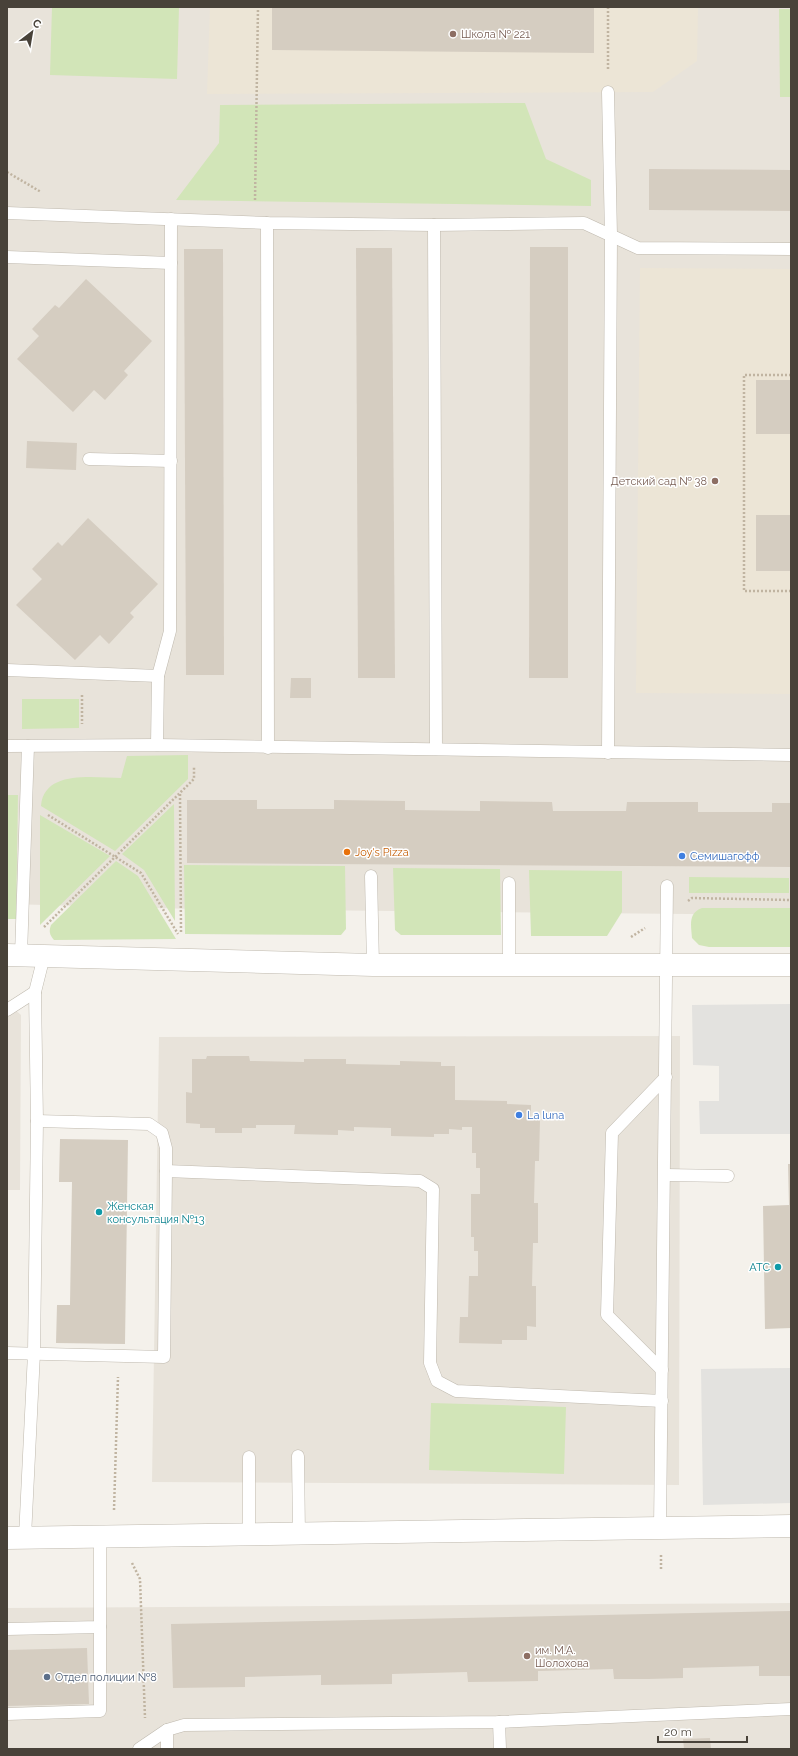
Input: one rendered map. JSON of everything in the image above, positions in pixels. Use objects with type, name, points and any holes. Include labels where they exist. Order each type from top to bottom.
[{"type":"street","points":[[17,953],[44,956],[373,965],[791,965]]},
{"type":"street","points":[[16,1538],[791,1526]]},
{"type":"lane","points":[[608,92],[611,236],[608,753]]},
{"type":"lane","points":[[7,213],[261,223],[434,225],[584,223],[638,248],[791,249]]},
{"type":"lane","points":[[157,746],[158,676],[170,631],[172,460],[171,219]]},
{"type":"lane","points":[[261,223],[268,748]]},
{"type":"lane","points":[[434,225],[436,749]]},
{"type":"lane","points":[[7,257],[171,263]]},
{"type":"lane","points":[[88,459],[172,460]]},
{"type":"lane","points":[[7,670],[158,676]]},
{"type":"lane","points":[[7,746],[194,746],[791,755]]},
{"type":"lane","points":[[17,953],[28,746]]},
{"type":"lane","points":[[371,876],[373,965]]},
{"type":"lane","points":[[508,883],[510,965]]},
{"type":"lane","points":[[660,1528],[667,886]]},
{"type":"lane","points":[[16,1538],[34,1353],[37,1121],[35,992],[44,956]]},
{"type":"lane","points":[[7,1010],[35,992]]},
{"type":"lane","points":[[662,1370],[606,1315],[612,1133],[666,1076]]},
{"type":"lane","points":[[7,1353],[164,1357],[166,1148],[162,1133],[149,1124],[37,1121]]},
{"type":"lane","points":[[166,1171],[420,1181],[433,1189],[430,1363],[437,1381],[456,1391],[662,1400]]},
{"type":"lane","points":[[665,1175],[728,1176]]},
{"type":"lane","points":[[298,1456],[299,1534]]},
{"type":"lane","points":[[249,1457],[249,1534]]},
{"type":"lane","points":[[7,1714],[100,1711],[100,1537]]},
{"type":"lane","points":[[7,1629],[100,1627]]},
{"type":"lane","points":[[139,1749],[167,1730],[184,1725],[499,1722],[791,1709]]},
{"type":"lane","points":[[499,1722],[500,1749]]},
{"type":"lane","points":[[167,1730],[167,1749]]},
{"type":"path","points":[[258,7],[261,223]]},
{"type":"path","points":[[608,7],[608,92]]},
{"type":"path","points":[[791,376],[744,375],[744,591],[791,591]]},
{"type":"path","points":[[82,693],[83,746]]},
{"type":"path","points":[[17,953],[194,779],[194,746]]},
{"type":"path","points":[[26,801],[141,873],[181,939],[180,793]]},
{"type":"shaded area","points":[[7,7],[791,7],[791,915],[195,909],[7,904]]},
{"type":"shaded area","name":"Школа № 221","points":[[210,7],[698,7],[697,61],[653,92],[207,94]]},
{"type":"shaded area","name":"Детский сад № 38","points":[[640,268],[791,269],[791,694],[636,693]]},
{"type":"shaded area","points":[[7,1003],[21,1015],[20,1190],[7,1190]]},
{"type":"shaded area","points":[[791,1004],[791,1134],[700,1134],[699,1101],[719,1101],[719,1066],[693,1065],[692,1005]]},
{"type":"shaded area","points":[[680,1036],[679,1485],[152,1482],[159,1037]]},
{"type":"shaded area","points":[[791,1368],[791,1503],[703,1505],[701,1369]]},
{"type":"shaded area","points":[[791,1603],[791,1749],[7,1749],[7,1608]]},
{"type":"green space","points":[[52,7],[179,7],[177,79],[50,75]]},
{"type":"green space","points":[[779,9],[791,9],[791,97],[780,97]]},
{"type":"green space","points":[[525,103],[546,159],[591,180],[591,206],[176,200],[219,143],[220,105]]},
{"type":"green space","points":[[22,699],[79,699],[79,728],[22,729]]},
{"type":"green space","points":[[188,755],[188,779],[115,851],[41,806],[44,794],[51,786],[61,781],[85,777],[121,778],[127,756]]},
{"type":"green space","points":[[7,795],[18,795],[16,919],[7,919]]},
{"type":"green space","points":[[174,804],[175,921],[144,870],[122,854]]},
{"type":"green space","points":[[40,815],[110,856],[40,925]]},
{"type":"green space","points":[[116,861],[138,876],[176,939],[54,940],[50,932],[51,925]]},
{"type":"green space","points":[[184,865],[345,866],[346,929],[341,935],[185,934]]},
{"type":"green space","points":[[393,868],[500,869],[501,935],[401,935],[395,930]]},
{"type":"green space","points":[[529,870],[622,871],[622,912],[607,936],[531,936]]},
{"type":"green space","points":[[689,877],[789,878],[789,893],[689,893]]},
{"type":"green space","points":[[702,908],[791,908],[791,947],[709,947],[699,945],[692,938],[691,920],[694,913]]},
{"type":"green space","points":[[431,1403],[566,1407],[564,1474],[429,1470]]},
{"type":"building","points":[[272,7],[594,7],[594,53],[272,50]]},
{"type":"building","points":[[649,169],[791,170],[791,211],[649,210]]},
{"type":"building","points":[[530,247],[568,247],[568,678],[529,678]]},
{"type":"building","points":[[356,248],[392,248],[395,678],[358,678]]},
{"type":"building","points":[[184,249],[223,249],[224,675],[186,675]]},
{"type":"building","points":[[86,279],[152,341],[124,371],[128,375],[105,400],[94,390],[73,412],[17,359],[39,336],[32,329],[55,305],[59,308]]},
{"type":"building","points":[[756,380],[791,380],[791,434],[756,434]]},
{"type":"building","points":[[27,441],[77,443],[76,470],[26,468]]},
{"type":"building","points":[[756,515],[791,515],[791,571],[756,571]]},
{"type":"building","points":[[88,518],[158,584],[130,613],[134,617],[109,644],[100,635],[75,660],[16,605],[42,579],[32,569],[58,542],[62,546]]},
{"type":"building","points":[[291,678],[311,678],[311,698],[290,698]]},
{"type":"building","points":[[187,800],[257,800],[257,809],[334,809],[334,800],[405,801],[405,810],[480,811],[480,801],[552,802],[553,811],[626,811],[627,802],[698,802],[698,812],[772,812],[772,803],[791,803],[791,867],[187,863]]},
{"type":"building","points":[[207,1056],[249,1056],[250,1061],[304,1062],[304,1059],[346,1059],[346,1064],[400,1065],[400,1061],[441,1062],[441,1066],[455,1066],[455,1100],[507,1101],[507,1104],[531,1105],[531,1119],[540,1120],[539,1161],[535,1161],[534,1203],[538,1203],[538,1243],[533,1243],[532,1286],[536,1286],[536,1327],[527,1326],[527,1340],[502,1340],[502,1344],[459,1343],[460,1317],[468,1317],[469,1276],[478,1276],[478,1251],[474,1251],[474,1237],[471,1237],[471,1194],[480,1194],[480,1168],[476,1168],[476,1153],[472,1153],[472,1127],[462,1127],[462,1130],[449,1129],[449,1134],[434,1134],[434,1137],[391,1136],[391,1128],[354,1127],[354,1131],[338,1130],[338,1135],[294,1134],[295,1125],[256,1125],[256,1128],[242,1128],[242,1133],[215,1133],[215,1128],[200,1128],[200,1124],[186,1123],[186,1092],[192,1093],[192,1059],[206,1059]]},
{"type":"building","name":"Женская консультация №13","points":[[60,1139],[128,1140],[125,1344],[56,1343],[57,1305],[70,1305],[72,1182],[59,1182]]},
{"type":"building","name":"АТС","points":[[788,1164],[791,1164],[791,1328],[765,1329],[763,1206],[789,1205]]},
{"type":"building","points":[[791,1611],[791,1676],[759,1676],[759,1666],[683,1668],[683,1678],[614,1679],[613,1669],[538,1671],[538,1681],[468,1682],[467,1672],[392,1674],[392,1684],[321,1685],[321,1675],[245,1677],[245,1687],[173,1688],[171,1624]]},
{"type":"building","name":"Отдел полиции №8","points":[[87,1648],[89,1704],[7,1706],[7,1650]]},
{"type":"building","points":[[710,1738],[711,1749],[684,1749],[683,1739]]},
{"type":"place","name":"Школа № 221","points":[[453,34]]},
{"type":"place","name":"Детский сад № 38","points":[[715,481]]},
{"type":"place","name":"Joy's Pizza","points":[[347,852]]},
{"type":"place","name":"Семишагофф","points":[[682,856]]},
{"type":"place","name":"La luna","points":[[519,1115]]},
{"type":"place","name":"Женская консультация №13","points":[[99,1212]]},
{"type":"place","name":"АТС","points":[[778,1267]]},
{"type":"place","name":"им. М.А. Шолохова","points":[[527,1656]]},
{"type":"place","name":"Отдел полиции №8","points":[[47,1677]]}]
